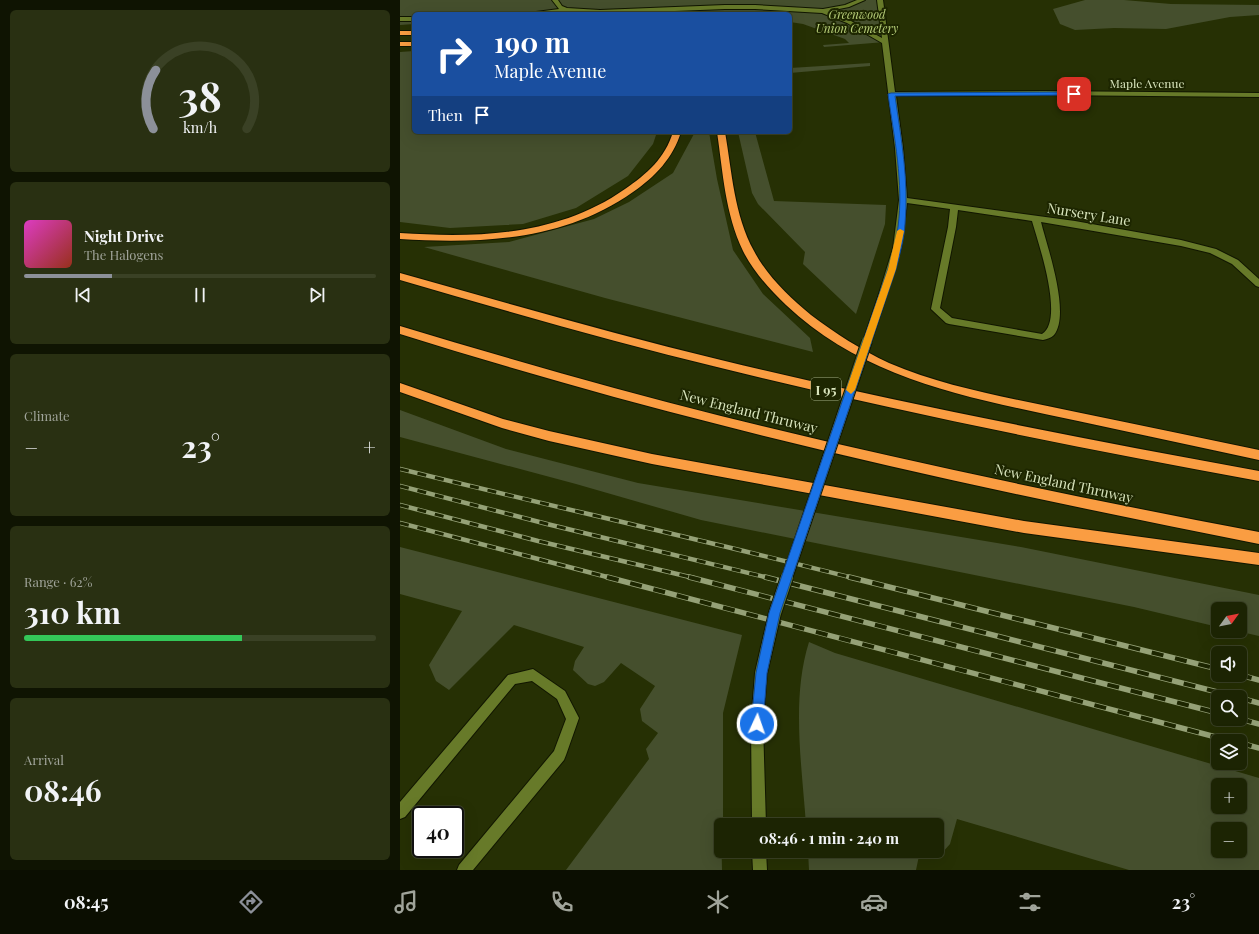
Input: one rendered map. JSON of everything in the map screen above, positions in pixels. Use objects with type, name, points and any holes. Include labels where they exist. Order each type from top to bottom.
[{"type":"highway","points":[[400,33],[412,33]]},
{"type":"highway","points":[[400,44],[412,44]]},
{"type":"highway","points":[[400,236],[462,240],[493,238],[550,228],[576,219],[616,199],[649,175],[670,150],[676,134]]},
{"type":"highway","points":[[721,134],[733,210],[739,231],[748,251],[761,272],[777,291],[822,328],[849,346],[884,365],[923,379],[961,390],[1000,400],[1259,455]]},
{"type":"highway","name":"I 95","points":[[400,276],[620,339],[823,388],[1057,438],[1259,476]]},
{"type":"highway","name":"New England Thruway","points":[[400,330],[595,387],[810,443],[1054,497],[1259,538]]},
{"type":"highway","points":[[400,388],[502,423],[549,436],[652,459],[1024,527],[1259,559]]},
{"type":"street","points":[[556,0],[560,6],[566,10]]},
{"type":"street","points":[[551,12],[566,10],[600,12],[747,7],[822,11],[847,6],[862,0]]},
{"type":"street","points":[[759,818],[757,724],[761,673],[775,613],[882,300],[897,248],[901,226],[903,200],[899,148],[880,0]]},
{"type":"street","points":[[822,11],[849,22],[885,42]]},
{"type":"street","points":[[400,19],[412,19]]},
{"type":"street","name":"Maple Avenue","points":[[891,94],[1259,95]]},
{"type":"street","name":"Nursery Lane","points":[[903,200],[1036,219],[1181,243],[1213,251],[1235,262],[1259,284]]},
{"type":"street","points":[[954,207],[952,227],[935,309],[949,321],[1043,337],[1051,332],[1056,318],[1055,289],[1036,219]]},
{"type":"street","points":[[400,812],[512,679],[533,675],[561,695],[573,718],[559,755],[464,870]]},
{"type":"street","points":[[759,858],[760,870]]},
{"type":"green space","name":"Greenwood Union Cemetery","points":[[400,0],[880,0],[885,42],[824,47],[823,45],[849,43],[845,39],[803,24],[792,22],[792,12],[412,12],[412,24],[400,25]]},
{"type":"green space","points":[[1085,0],[1124,0],[1171,4],[1259,5],[1259,15],[1230,17],[1166,29],[1114,28],[1075,30],[1060,24],[1053,9]]},
{"type":"green space","points":[[412,51],[412,134],[656,134],[653,144],[628,176],[576,208],[523,224],[450,228],[400,222],[400,52]]},
{"type":"green space","points":[[870,63],[870,66],[792,73],[792,68]]},
{"type":"green space","points":[[694,134],[709,134],[717,179],[733,250],[763,294],[810,338],[813,352],[605,298],[424,247],[509,242],[594,219],[629,202],[673,173]]},
{"type":"green space","points":[[738,134],[756,134],[774,201],[886,205],[885,224],[856,314],[803,264],[805,252],[758,204],[752,193]]},
{"type":"green space","points":[[400,410],[506,449],[638,483],[1021,547],[1259,595],[1259,636],[1247,633],[1247,602],[1211,602],[1211,625],[1134,607],[701,520],[576,484],[400,437]]},
{"type":"green space","points":[[400,547],[742,635],[723,713],[723,818],[714,818],[714,858],[722,858],[722,870],[566,870],[649,759],[646,749],[658,733],[642,721],[640,709],[655,686],[621,663],[604,682],[595,686],[588,684],[573,670],[575,661],[584,647],[514,625],[449,690],[436,681],[429,665],[462,611],[400,594]]},
{"type":"green space","points":[[809,642],[835,653],[1211,764],[1211,770],[1232,770],[1259,778],[1259,870],[1129,870],[957,819],[950,844],[944,851],[944,818],[805,818],[799,733],[800,686]]},
{"type":"green space","points":[[808,858],[919,858],[916,870],[809,870]]},
{"type":"railway","points":[[400,469],[853,578]]},
{"type":"railway","points":[[400,486],[547,524],[767,578]]},
{"type":"railway","points":[[400,505],[538,541],[694,578]]},
{"type":"railway","points":[[400,523],[611,578]]},
{"type":"railway","points":[[607,577],[1211,736]]},
{"type":"railway","points":[[689,577],[1211,711]]},
{"type":"railway","points":[[849,577],[1211,667]]},
{"type":"railway","points":[[767,578],[1211,690]]},
{"type":"railway","points":[[1247,677],[1259,680]]},
{"type":"railway","points":[[1247,700],[1259,703]]},
{"type":"railway","points":[[1247,721],[1259,724]]},
{"type":"railway","points":[[1247,745],[1259,748]]},
{"type":"slow traffic","points":[[851,390],[892,269],[900,231]]},
{"type":"route","points":[[757,724],[761,673],[767,642],[775,613],[892,269],[897,248],[901,226],[903,200],[902,174],[891,94],[1074,94]]}]
